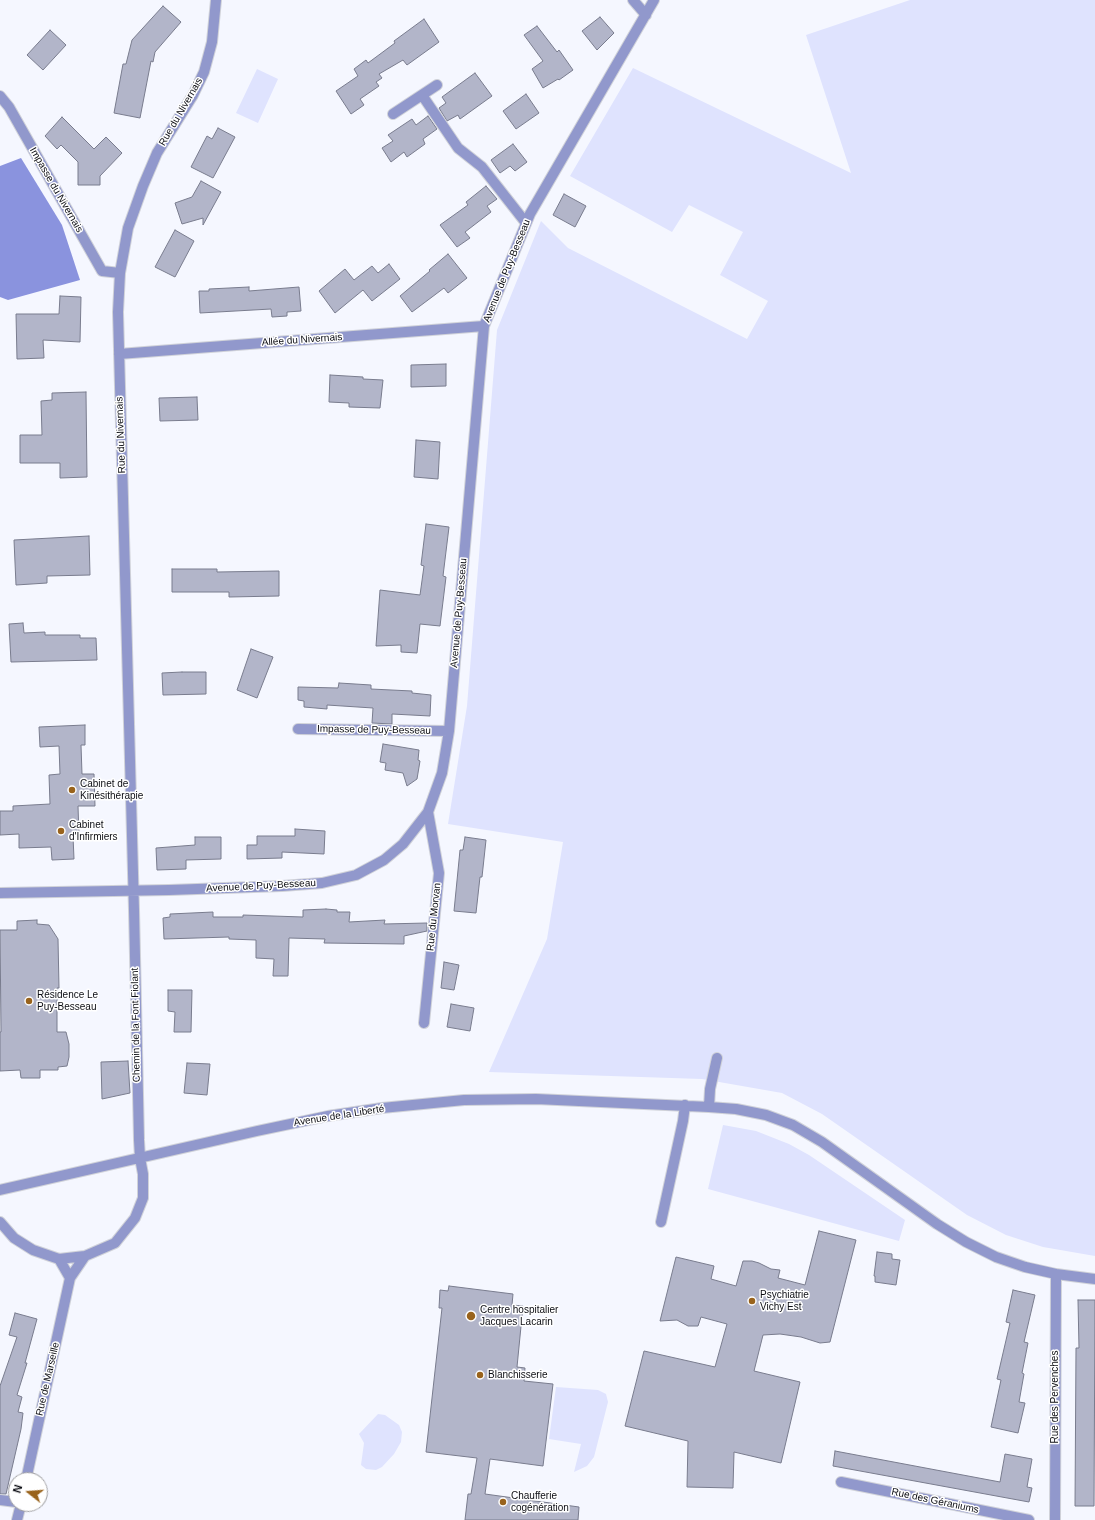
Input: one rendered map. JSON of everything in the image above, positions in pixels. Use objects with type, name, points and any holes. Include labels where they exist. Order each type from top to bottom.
[{"type":"street","name":"Rue du Nivernais","points":[[134,891],[118,312],[120,273],[128,228],[143,186],[157,153],[193,95],[204,72],[212,42],[216,0]]},
{"type":"street","points":[[633,0],[646,15]]},
{"type":"street","name":"Avenue de Puy-Besseau","points":[[0,893],[134,891],[282,886],[322,883],[356,875],[384,860],[403,844],[428,812],[442,772],[449,731],[484,326],[530,214],[654,0]]},
{"type":"street","points":[[393,114],[437,85]]},
{"type":"street","points":[[422,95],[458,148],[482,167],[526,223]]},
{"type":"street","name":"Impasse du Nivernais","points":[[0,96],[9,107],[102,271],[120,273]]},
{"type":"street","name":"Allée du Nivernais","points":[[119,354],[484,326]]},
{"type":"street","name":"Impasse de Puy-Besseau","points":[[298,729],[449,731]]},
{"type":"street","name":"Rue du Morvan","points":[[424,1023],[439,873],[428,812]]},
{"type":"street","name":"Chemin de la Font Fiolant","points":[[59,1259],[85,1256],[115,1243],[135,1218],[143,1198],[143,1174],[140,1158],[134,891]]},
{"type":"street","points":[[709,1107],[710,1089],[717,1058]]},
{"type":"street","name":"Avenue de la Liberté","points":[[0,1190],[328,1116],[382,1108],[464,1100],[536,1099],[685,1105],[736,1109],[766,1115],[794,1126],[822,1142],[937,1224],[966,1242],[996,1257],[1026,1267],[1056,1274],[1095,1279]]},
{"type":"street","points":[[661,1222],[683,1121],[685,1105]]},
{"type":"street","points":[[0,1222],[14,1238],[33,1250],[59,1259],[70,1278]]},
{"type":"street","name":"Rue de Marseille","points":[[28,1472],[70,1278],[85,1256]]},
{"type":"street","name":"Rue des Pervenches","points":[[1055,1520],[1056,1274]]},
{"type":"street","name":"Rue des Géraniums","points":[[841,1482],[1029,1520]]},
{"type":"shaded area","points":[[910,0],[1095,0],[1095,1256],[1043,1247],[1006,1235],[967,1215],[822,1114],[782,1093],[702,1079],[489,1072],[547,939],[563,842],[448,824],[467,706],[497,330],[541,221],[568,248],[747,339],[768,301],[720,275],[743,232],[689,205],[672,232],[570,176],[633,68],[851,173],[806,35]]},
{"type":"shaded area","points":[[257,69],[278,79],[258,123],[236,113]]},
{"type":"shaded area","points":[[723,1125],[756,1131],[789,1144],[809,1155],[905,1220],[899,1241],[708,1189]]},
{"type":"shaded area","points":[[556,1387],[598,1390],[606,1394],[608,1402],[594,1457],[587,1466],[574,1472],[581,1444],[549,1439]]},
{"type":"shaded area","points":[[378,1414],[385,1415],[399,1425],[402,1432],[401,1442],[394,1454],[382,1467],[376,1470],[366,1469],[361,1465],[364,1443],[359,1434]]},
{"type":"water","points":[[21,158],[62,225],[80,280],[8,300],[0,297],[0,166]]},
{"type":"building","points":[[163,6],[181,22],[155,52],[153,62],[151,61],[140,118],[114,113],[123,64],[126,64],[132,40]]},
{"type":"building","points":[[600,17],[614,33],[597,50],[582,31]]},
{"type":"building","points":[[424,19],[439,42],[407,65],[403,60],[379,74],[382,78],[376,82],[379,86],[360,99],[364,105],[351,114],[336,91],[358,76],[354,69],[366,60],[368,63],[395,43],[394,41]]},
{"type":"building","points":[[537,26],[557,52],[559,50],[573,70],[559,80],[558,79],[543,88],[532,69],[543,61],[524,35]]},
{"type":"building","points":[[50,30],[66,45],[43,70],[27,55]]},
{"type":"building","points":[[475,73],[492,96],[460,119],[458,115],[447,121],[439,108],[446,103],[442,97]]},
{"type":"building","points":[[526,94],[539,113],[516,129],[503,111]]},
{"type":"building","points":[[428,116],[437,129],[423,139],[425,144],[407,157],[404,152],[391,162],[382,148],[393,141],[388,135],[412,119],[416,125]]},
{"type":"building","points":[[62,117],[94,149],[106,137],[122,153],[100,176],[100,185],[78,185],[78,162],[61,145],[57,149],[45,136]]},
{"type":"building","points":[[218,128],[235,137],[213,178],[191,167],[207,136],[212,139]]},
{"type":"building","points":[[513,144],[527,162],[515,171],[510,166],[500,173],[491,160]]},
{"type":"building","points":[[201,181],[221,192],[203,225],[203,218],[182,224],[175,203],[192,197]]},
{"type":"building","points":[[486,186],[497,199],[487,206],[491,212],[465,232],[470,238],[457,247],[440,225],[468,205],[466,202]]},
{"type":"building","points":[[564,194],[586,206],[575,227],[553,215]]},
{"type":"building","points":[[175,230],[194,241],[175,277],[155,267]]},
{"type":"building","points":[[448,254],[467,278],[448,293],[444,288],[412,312],[400,296]]},
{"type":"building","points":[[389,264],[400,279],[372,301],[363,290],[335,313],[319,291],[345,269],[354,280],[372,266],[378,273]]},
{"type":"building","points":[[249,287],[249,291],[299,287],[301,311],[287,312],[287,316],[272,317],[271,309],[200,313],[199,291]]},
{"type":"building","points":[[60,296],[81,297],[80,342],[43,340],[44,358],[17,359],[16,314],[59,314]]},
{"type":"building","points":[[446,364],[446,386],[411,387],[411,365]]},
{"type":"building","points":[[330,375],[383,380],[380,408],[349,407],[349,403],[329,402]]},
{"type":"building","points":[[86,392],[87,477],[60,478],[60,463],[20,463],[20,435],[42,435],[41,401],[52,400],[52,393]]},
{"type":"building","points":[[197,397],[198,420],[160,421],[159,398]]},
{"type":"building","points":[[416,440],[440,442],[438,479],[414,477]]},
{"type":"building","points":[[426,524],[449,527],[443,576],[446,577],[440,626],[420,624],[417,653],[401,652],[401,645],[376,646],[380,590],[420,595],[424,566],[421,565]]},
{"type":"building","points":[[89,536],[90,575],[47,576],[47,583],[16,585],[14,540]]},
{"type":"building","points":[[172,569],[217,569],[217,572],[279,571],[279,596],[229,597],[229,592],[172,592]]},
{"type":"building","points":[[23,623],[24,633],[45,632],[45,635],[80,635],[80,638],[96,638],[97,660],[11,662],[9,624]]},
{"type":"building","points":[[251,649],[273,657],[257,698],[237,690]]},
{"type":"building","points":[[206,672],[206,694],[163,695],[162,673]]},
{"type":"building","points":[[339,683],[371,685],[371,689],[412,691],[412,693],[431,695],[430,716],[392,714],[392,724],[372,723],[373,708],[327,705],[327,709],[304,707],[304,701],[298,700],[298,687],[338,688]]},
{"type":"building","points":[[85,725],[85,745],[81,745],[82,774],[94,774],[95,806],[78,806],[79,835],[73,836],[74,859],[52,860],[51,847],[19,848],[19,834],[0,835],[0,811],[13,811],[13,806],[50,804],[49,775],[60,774],[59,746],[40,747],[39,727]]},
{"type":"building","points":[[383,744],[419,750],[418,760],[420,761],[417,779],[407,786],[403,773],[385,770],[386,763],[380,762]]},
{"type":"building","points":[[295,829],[325,831],[324,854],[282,852],[282,858],[247,859],[247,845],[257,845],[257,836],[295,836]]},
{"type":"building","points":[[195,837],[221,837],[221,859],[186,860],[186,869],[157,870],[156,848],[195,845]]},
{"type":"building","points":[[465,837],[486,840],[476,913],[454,911],[460,850],[463,850]]},
{"type":"building","points":[[303,910],[337,910],[337,912],[350,912],[349,922],[385,920],[384,924],[427,923],[427,931],[404,936],[404,944],[324,943],[325,939],[289,938],[288,976],[273,976],[274,959],[256,958],[256,940],[229,939],[229,937],[164,939],[163,918],[170,917],[170,914],[213,912],[213,917],[243,917],[243,915],[303,917]]},
{"type":"building","name":"Résidence Le Puy-Besseau","points":[[37,920],[37,924],[49,925],[58,939],[59,988],[57,988],[57,1032],[66,1032],[69,1044],[69,1057],[67,1066],[58,1067],[58,1070],[40,1070],[40,1078],[21,1078],[20,1070],[0,1071],[0,930],[17,930],[17,921]]},
{"type":"building","points":[[444,962],[459,965],[454,990],[441,988]]},
{"type":"building","points":[[168,990],[192,990],[191,1032],[174,1032],[175,1012],[168,1011]]},
{"type":"building","points":[[451,1004],[474,1008],[470,1031],[447,1027]]},
{"type":"building","points":[[128,1061],[130,1093],[102,1099],[101,1062]]},
{"type":"building","points":[[187,1063],[210,1064],[207,1095],[184,1093]]},
{"type":"building","points":[[819,1231],[856,1240],[830,1342],[820,1343],[801,1337],[780,1334],[763,1335],[754,1371],[800,1382],[781,1463],[734,1452],[733,1488],[687,1487],[688,1441],[625,1426],[644,1351],[715,1367],[727,1324],[701,1317],[698,1326],[688,1326],[677,1320],[660,1321],[676,1257],[714,1266],[711,1279],[736,1286],[743,1261],[752,1261],[771,1269],[780,1270],[778,1278],[805,1285]]},
{"type":"building","points":[[877,1252],[892,1254],[892,1259],[900,1260],[896,1285],[875,1282],[874,1276]]},
{"type":"building","name":"Blanchisserie","points":[[449,1286],[513,1294],[512,1305],[523,1306],[517,1367],[525,1368],[524,1381],[553,1384],[543,1466],[490,1459],[485,1494],[579,1507],[578,1520],[465,1520],[468,1494],[471,1494],[477,1458],[426,1452],[442,1308],[439,1308],[440,1290],[448,1291]]},
{"type":"building","points":[[1013,1290],[1035,1295],[1024,1342],[1028,1343],[1022,1373],[1024,1374],[1019,1402],[1025,1403],[1018,1433],[991,1427],[1001,1380],[997,1379],[1010,1323],[1006,1322]]},
{"type":"building","points":[[1078,1300],[1095,1300],[1094,1506],[1075,1506],[1076,1348],[1079,1348]]},
{"type":"building","points":[[15,1313],[37,1319],[25,1363],[27,1363],[17,1395],[22,1397],[18,1412],[23,1413],[21,1429],[11,1472],[8,1472],[8,1485],[6,1494],[0,1494],[0,1386],[17,1337],[9,1335]]},
{"type":"building","points":[[835,1451],[1000,1482],[1005,1454],[1032,1459],[1027,1487],[1032,1488],[1029,1502],[833,1466]]},
{"type":"place","name":"Cabinet de Kinésithérapie","points":[[72,790]]},
{"type":"place","name":"Cabinet d'Infirmiers","points":[[61,831]]},
{"type":"place","name":"Résidence Le Puy-Besseau","points":[[29,1001]]},
{"type":"place","name":"Psychiatrie Vichy Est","points":[[752,1301]]},
{"type":"place","name":"Centre hospitalier Jacques Lacarin","points":[[471,1316]]},
{"type":"place","name":"Blanchisserie","points":[[480,1375]]},
{"type":"place","name":"Chaufferie cogénération","points":[[503,1502]]}]
